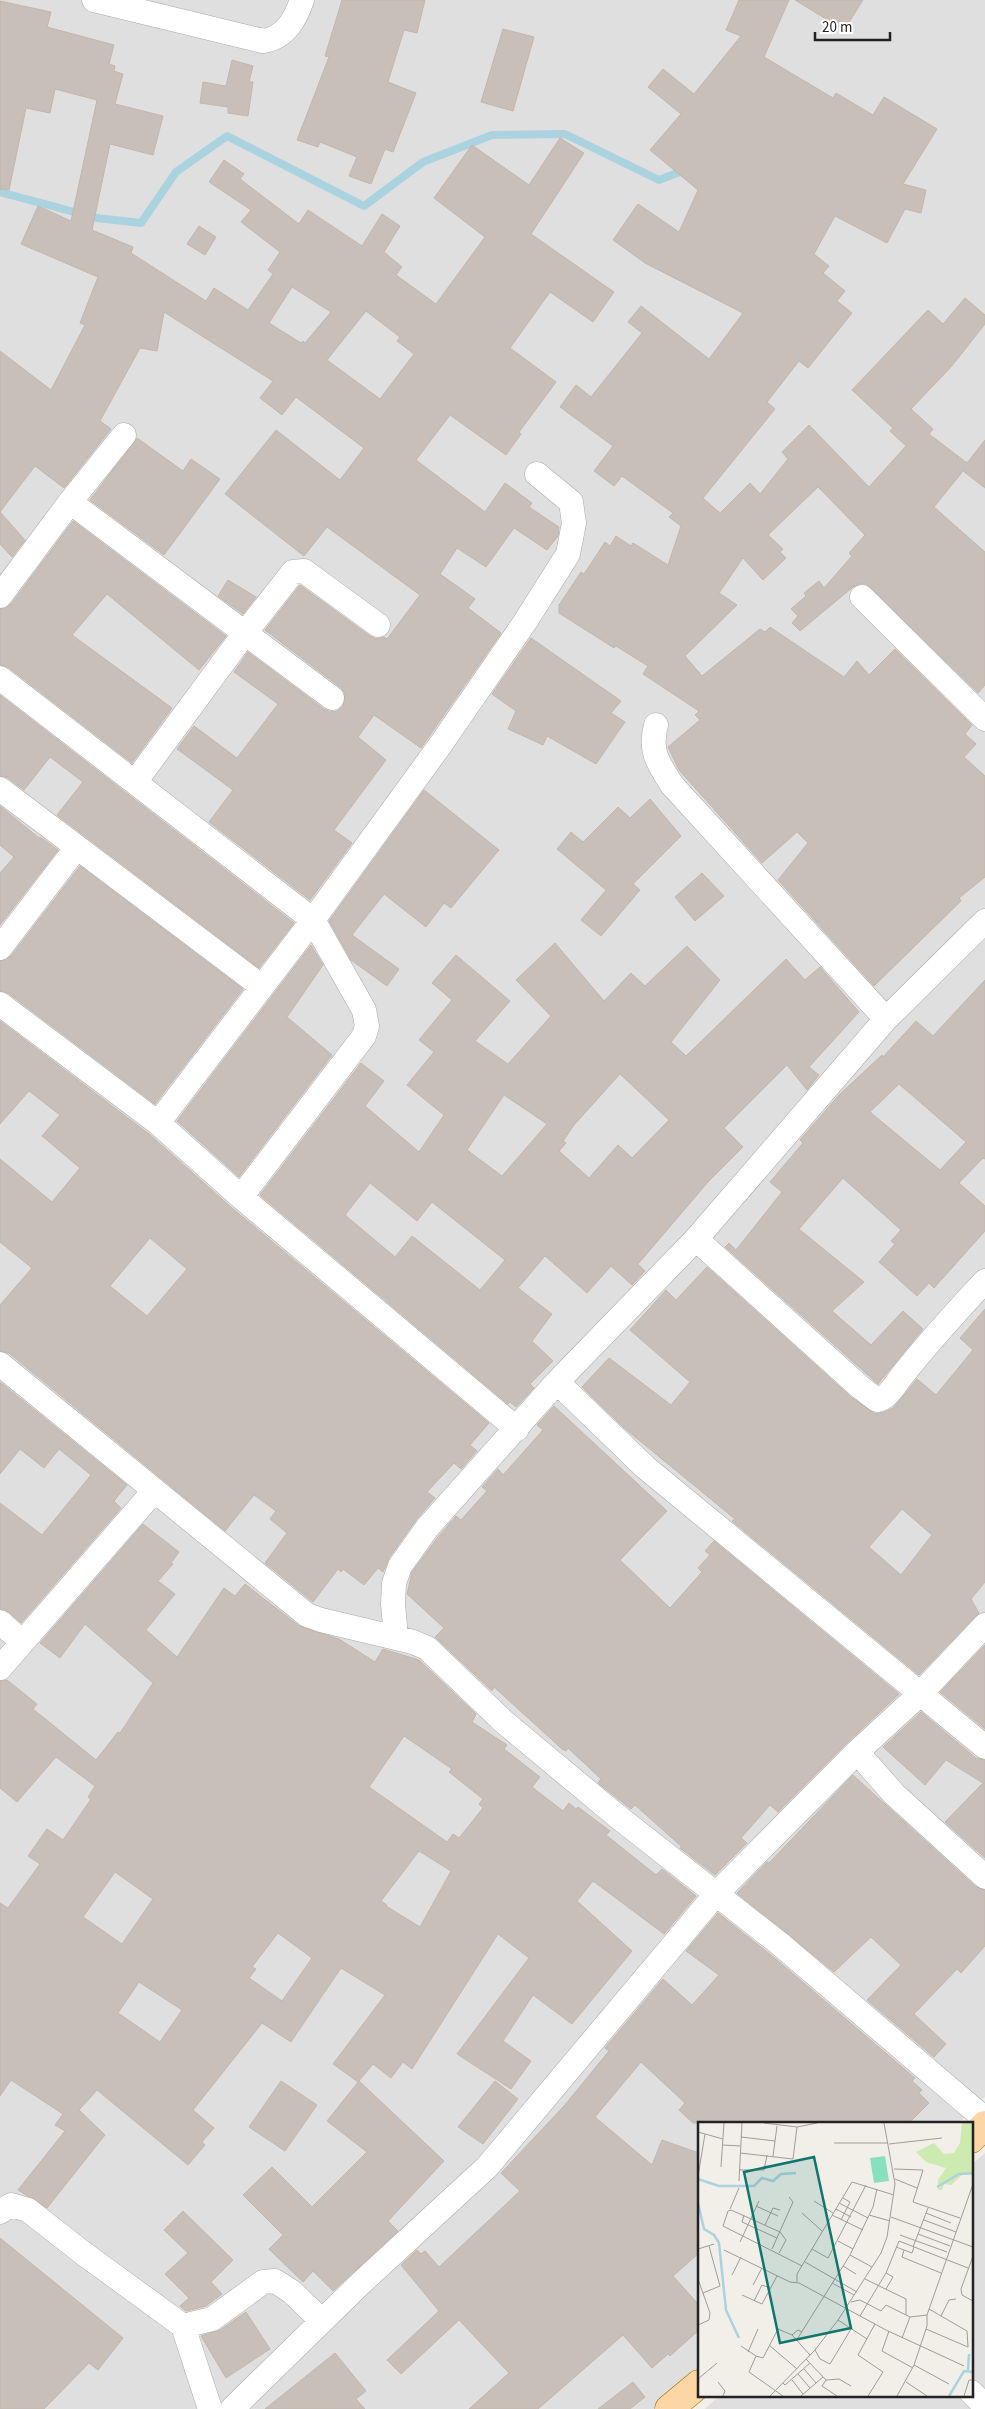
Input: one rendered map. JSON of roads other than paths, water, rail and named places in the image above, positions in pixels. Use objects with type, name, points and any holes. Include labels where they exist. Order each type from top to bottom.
[{"type":"main road","points":[[972,2138],[985,2125]]},
{"type":"main road","points":[[669,2409],[698,2385]]},
{"type":"street","points":[[94,0],[263,41],[279,37],[286,30],[294,20],[302,0]]},
{"type":"street","points":[[0,596],[70,502],[124,435]]},
{"type":"street","points":[[158,1123],[313,920],[441,744],[525,622],[568,554],[574,523],[571,502],[537,474]]},
{"type":"street","points":[[70,502],[332,698]]},
{"type":"street","points":[[135,782],[245,633],[293,572],[298,570],[304,571],[378,625]]},
{"type":"street","points":[[862,597],[985,719]]},
{"type":"street","points":[[0,678],[313,920],[364,1010],[366,1031],[364,1036],[241,1197]]},
{"type":"street","points":[[656,725],[652,740],[658,763],[672,785],[886,1019]]},
{"type":"street","points":[[0,790],[261,986]]},
{"type":"street","points":[[0,948],[77,847]]},
{"type":"street","points":[[396,1638],[393,1604],[394,1583],[400,1566],[428,1528],[557,1382],[696,1239],[886,1019],[985,921]]},
{"type":"street","points":[[0,1004],[158,1123],[241,1197],[517,1429]]},
{"type":"street","points":[[696,1239],[877,1400],[882,1399],[985,1280]]},
{"type":"street","points":[[0,1364],[307,1615],[428,1648],[504,1722],[616,1816],[780,1944],[985,2119]]},
{"type":"street","points":[[557,1382],[646,1467],[985,1747]]},
{"type":"street","points":[[0,1668],[154,1491]]},
{"type":"street","points":[[0,1622],[22,1642]]},
{"type":"street","points":[[232,2409],[322,2321],[488,2167],[716,1894],[857,1752],[921,1693],[985,1625]]},
{"type":"street","points":[[857,1752],[894,1794],[985,1877]]},
{"type":"street","points":[[0,2212],[10,2205],[28,2210],[183,2326],[210,2409]]},
{"type":"street","points":[[183,2326],[212,2319],[263,2282],[274,2281],[292,2292],[322,2321]]},
{"type":"street","points":[[972,2393],[985,2406]]},
{"type":"waterway","points":[[0,192],[97,218],[141,223],[176,172],[227,136],[364,206],[423,162],[492,135],[565,134],[659,180],[685,170]]}]
